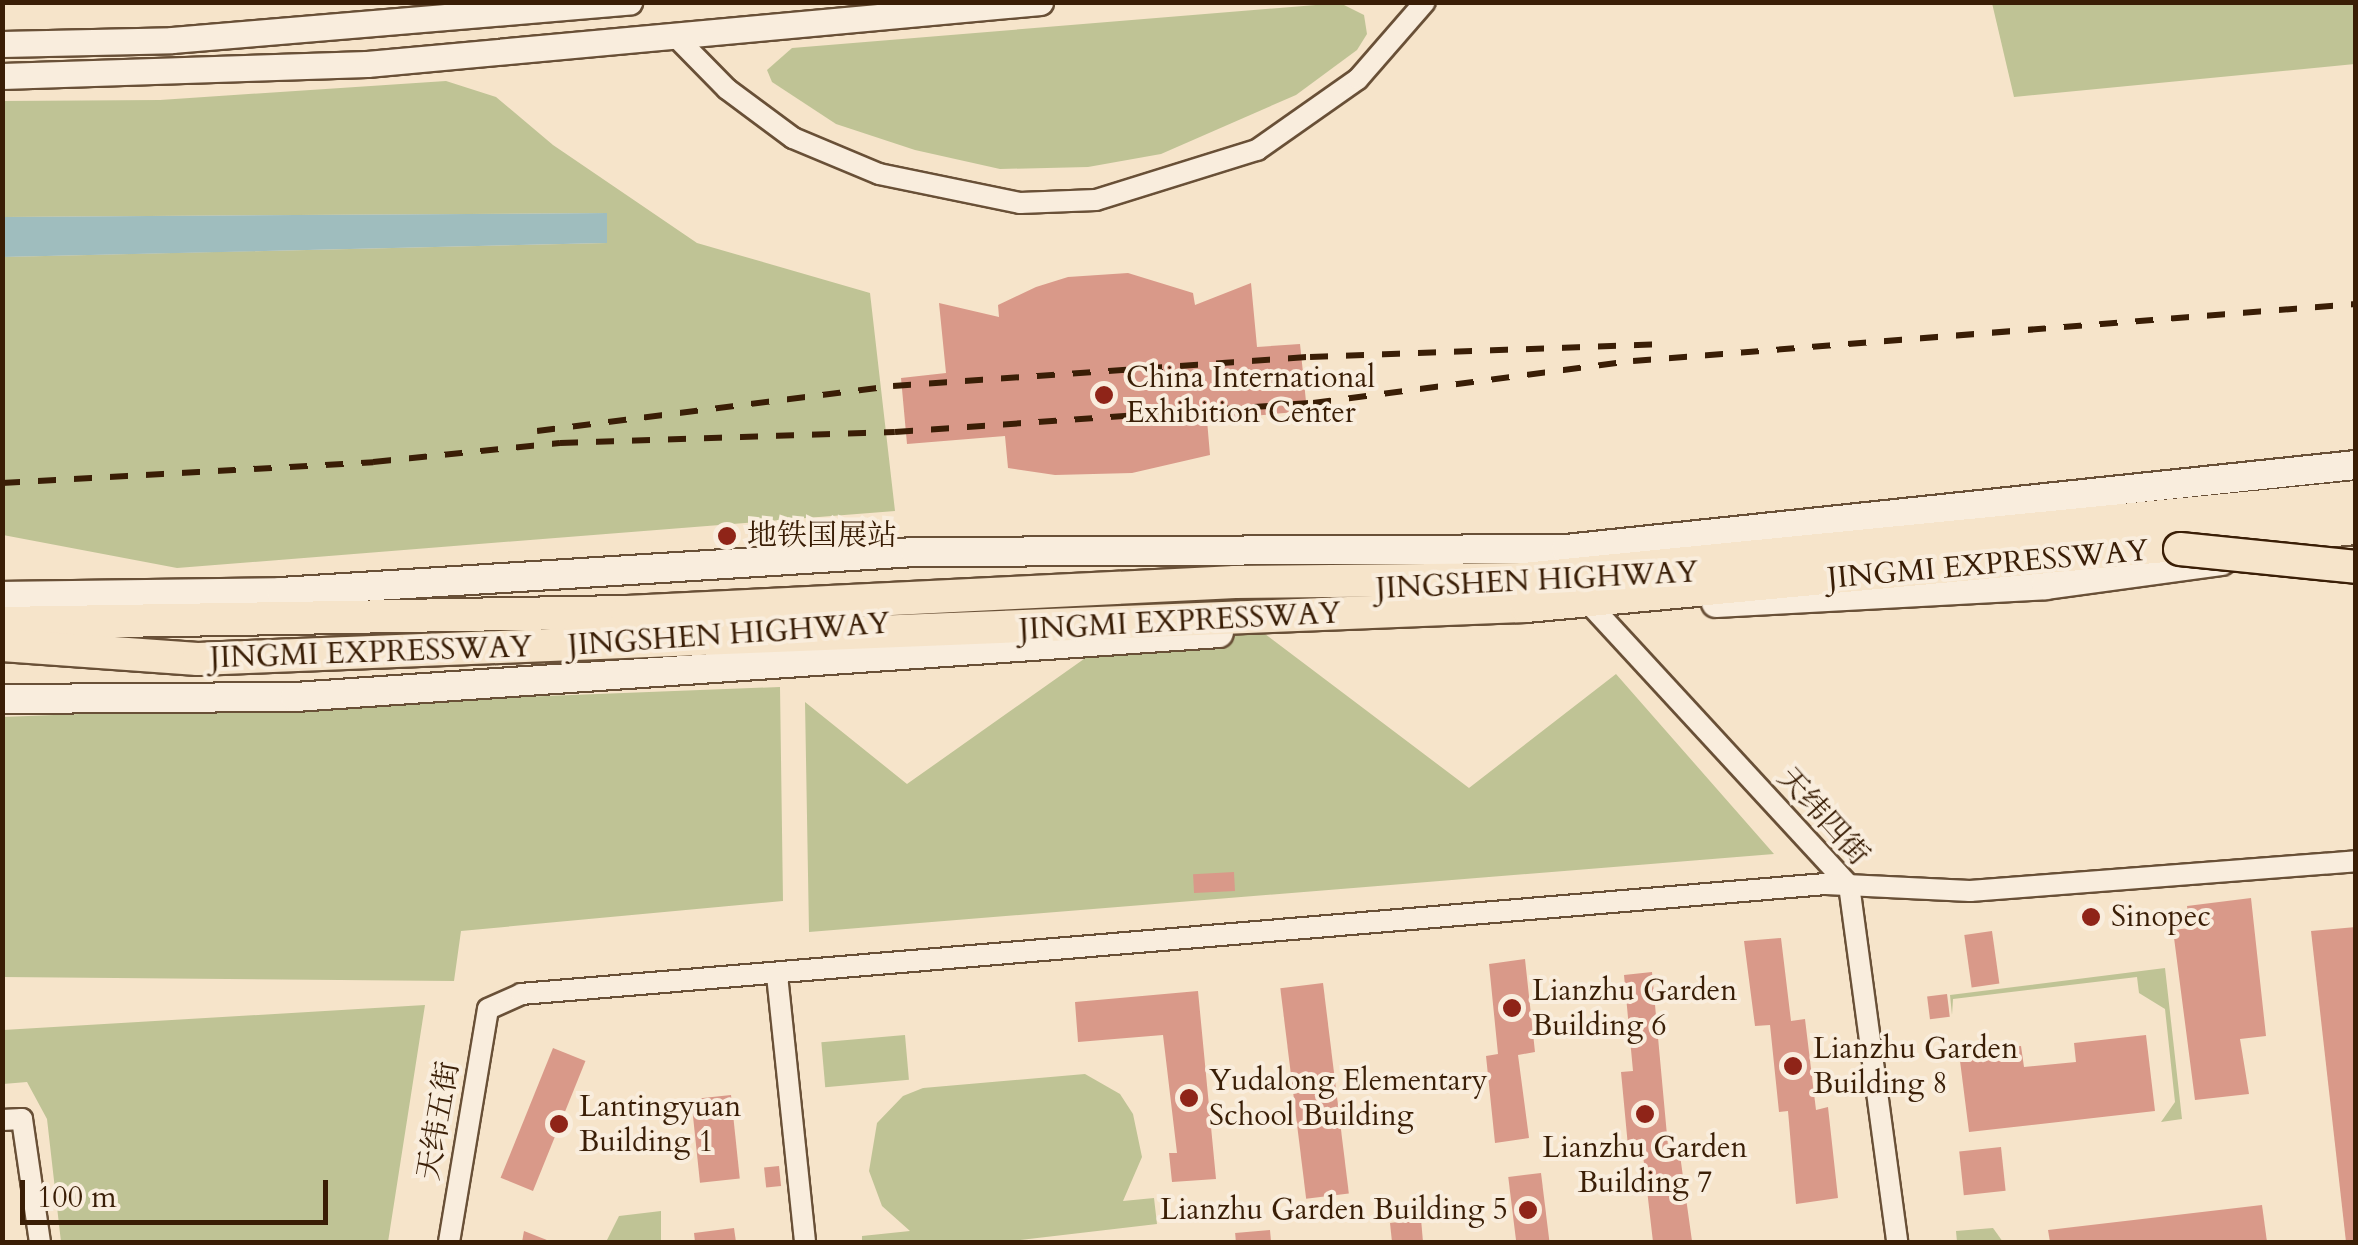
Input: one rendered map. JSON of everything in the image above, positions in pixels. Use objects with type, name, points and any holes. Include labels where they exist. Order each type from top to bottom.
[{"type":"highway","name":"JINGMI EXPRESSWAY","points":[[2,623],[627,612],[1235,582],[1524,579],[2356,498]]},
{"type":"highway","name":"JINGMI EXPRESSWAY","points":[[2,645],[198,659],[858,638],[1526,606],[2180,549],[2356,528]]},
{"type":"highway","points":[[2180,549],[2356,567]]},
{"type":"main road","name":"JINGSHEN HIGHWAY","points":[[2,596],[281,592],[915,552],[1566,549],[2356,465]]},
{"type":"main road","name":"JINGSHEN HIGHWAY","points":[[2,699],[296,698],[1594,610],[2046,586],[2356,542]]},
{"type":"street","points":[[2,44],[172,40],[629,2]]},
{"type":"street","points":[[2,76],[348,65],[1040,2]]},
{"type":"street","points":[[674,35],[727,89],[792,138],[879,174],[1020,203],[1096,200],[1201,172],[1300,124],[1358,79],[1425,2]]},
{"type":"street","name":"天纬四街","points":[[1594,610],[1849,884],[1898,1242]]},
{"type":"street","points":[[804,1242],[777,975],[1849,884],[1970,891],[2356,861]]},
{"type":"street","name":"天纬五街","points":[[448,1242],[488,1008],[520,994],[777,975]]},
{"type":"street","points":[[2,1120],[22,1119],[40,1242]]},
{"type":"green space","points":[[1340,3],[1364,15],[1367,34],[1357,50],[1296,95],[1161,154],[1088,167],[1000,169],[915,150],[836,124],[772,82],[767,70],[792,48]]},
{"type":"green space","points":[[1992,3],[2355,3],[2355,64],[2014,97]]},
{"type":"green space","points":[[446,81],[496,97],[553,145],[697,243],[870,293],[895,511],[177,568],[3,535],[2,257],[607,243],[606,213],[3,217],[3,101],[160,100]]},
{"type":"green space","points":[[1236,612],[1469,788],[1616,674],[1774,854],[809,932],[805,702],[907,784],[1142,618]]},
{"type":"green space","points":[[780,687],[783,901],[461,931],[454,981],[3,977],[2,717]]},
{"type":"green space","points":[[2165,968],[2182,1119],[2161,1122],[2175,1102],[2165,1009],[2139,993],[2137,977],[1953,999],[1952,1015],[1950,995]]},
{"type":"green space","points":[[425,1005],[388,1242],[61,1242],[47,1119],[27,1082],[3,1084],[3,1030]]},
{"type":"green space","points":[[905,1035],[909,1080],[825,1087],[821,1042]]},
{"type":"green space","points":[[1085,1074],[1120,1094],[1133,1114],[1142,1157],[1123,1201],[1154,1198],[1157,1224],[1004,1242],[862,1242],[862,1236],[910,1231],[882,1206],[869,1171],[877,1123],[903,1096],[923,1088]]},
{"type":"green space","points":[[661,1211],[661,1242],[606,1242],[619,1216]]},
{"type":"green space","points":[[1993,1228],[2003,1242],[1957,1242],[1956,1231]]},
{"type":"water","points":[[607,213],[607,243],[3,257],[3,217]]},
{"type":"building","points":[[1128,273],[1193,293],[1195,305],[1251,283],[1257,347],[1300,344],[1307,411],[1207,420],[1210,455],[1132,473],[1055,475],[1008,468],[1005,436],[907,444],[901,378],[946,373],[939,303],[999,317],[998,305],[1036,287],[1068,277]]},
{"type":"building","points":[[1234,872],[1235,891],[1194,893],[1193,874]]},
{"type":"building","points":[[2251,898],[2266,1036],[2240,1039],[2249,1094],[2195,1100],[2173,930],[2190,928],[2187,906]]},
{"type":"building","points":[[2356,927],[2356,1242],[2346,1242],[2311,931]]},
{"type":"building","points":[[1992,931],[1999,983],[1972,987],[1964,935]]},
{"type":"building","name":"Lianzhu Garden Building 8","points":[[1781,938],[1791,1021],[1805,1019],[1816,1110],[1828,1107],[1838,1198],[1796,1204],[1788,1111],[1779,1112],[1770,1025],[1755,1026],[1744,941]]},
{"type":"building","name":"Lianzhu Garden Building 6","points":[[1525,959],[1535,1052],[1518,1055],[1529,1138],[1495,1143],[1486,1056],[1498,1054],[1489,964]]},
{"type":"building","name":"Lianzhu Garden Building 7","points":[[1652,972],[1669,1157],[1680,1155],[1692,1241],[1653,1242],[1643,1155],[1629,1157],[1621,1072],[1633,1071],[1624,975]]},
{"type":"building","points":[[1323,983],[1349,1193],[1306,1199],[1280,988]]},
{"type":"building","name":"Yudalong Elementary School Building","points":[[1198,991],[1216,1179],[1172,1182],[1169,1153],[1177,1153],[1163,1035],[1078,1042],[1075,1002]]},
{"type":"building","points":[[1947,994],[1950,1017],[1930,1019],[1927,996]]},
{"type":"building","points":[[2146,1035],[2155,1111],[1969,1132],[1959,1053],[2021,1046],[2024,1067],[2076,1062],[2074,1043]]},
{"type":"building","points":[[553,1048],[585,1061],[533,1191],[501,1178]]},
{"type":"building","points":[[731,1095],[740,1179],[700,1183],[691,1099]]},
{"type":"building","points":[[2001,1147],[2006,1191],[1964,1195],[1959,1151]]},
{"type":"building","points":[[779,1166],[781,1186],[766,1187],[764,1168]]},
{"type":"building","name":"Lianzhu Garden Building 5","points":[[1541,1173],[1549,1241],[1516,1242],[1508,1177]]},
{"type":"building","points":[[2262,1205],[2267,1242],[2050,1242],[2048,1230]]},
{"type":"building","points":[[1421,1219],[1423,1242],[1392,1242],[1390,1223]]},
{"type":"building","points":[[734,1228],[736,1242],[695,1242],[694,1233]]},
{"type":"building","points":[[1270,1230],[1271,1242],[1236,1242],[1235,1233]]},
{"type":"building","points":[[524,1231],[552,1242],[522,1242]]},
{"type":"railway","points":[[2,483],[373,462],[560,443],[895,432],[1313,403],[1633,361],[2356,304]]},
{"type":"railway","points":[[537,431],[893,386],[1310,357],[1658,344]]},
{"type":"place","name":"China International Exhibition Center","points":[[1104,395]]},
{"type":"place","name":"地铁国展站","points":[[727,536]]},
{"type":"place","name":"Sinopec","points":[[2091,917]]},
{"type":"place","name":"Lianzhu Garden Building 6","points":[[1512,1008]]},
{"type":"place","name":"Lianzhu Garden Building 8","points":[[1793,1066]]},
{"type":"place","name":"Yudalong Elementary School Building","points":[[1189,1098]]},
{"type":"place","name":"Lianzhu Garden Building 7","points":[[1645,1114]]},
{"type":"place","name":"Lantingyuan Building 1","points":[[559,1124]]},
{"type":"place","name":"Lianzhu Garden Building 5","points":[[1528,1210]]}]
